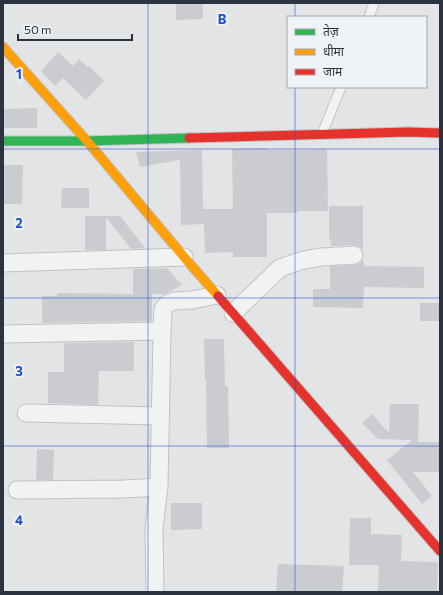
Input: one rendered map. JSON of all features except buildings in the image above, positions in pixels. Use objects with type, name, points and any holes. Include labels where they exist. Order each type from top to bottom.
[{"type":"street","points":[[3,47],[87,141],[184,257],[440,551]]},
{"type":"street","points":[[3,141],[87,141],[408,132],[440,133]]},
{"type":"street","points":[[233,313],[280,268],[291,263],[309,259],[354,255]]},
{"type":"street","points":[[3,263],[184,257]]},
{"type":"street","points":[[155,592],[154,528],[159,487],[162,331],[164,309],[167,304],[174,301],[192,300],[217,295]]},
{"type":"street","points":[[3,334],[162,331]]},
{"type":"street","points":[[26,412],[161,416]]},
{"type":"street","points":[[17,490],[124,489],[159,487]]},
{"type":"lane","points":[[369,16],[374,3]]},
{"type":"lane","points":[[322,135],[341,88]]},
{"type":"traffic: fast","points":[[3,141],[87,141],[189,138]]},
{"type":"traffic: slow","points":[[3,47],[87,141],[218,296]]},
{"type":"traffic: jam","points":[[189,138],[408,132],[440,133]]},
{"type":"traffic: jam","points":[[218,296],[440,551]]}]
